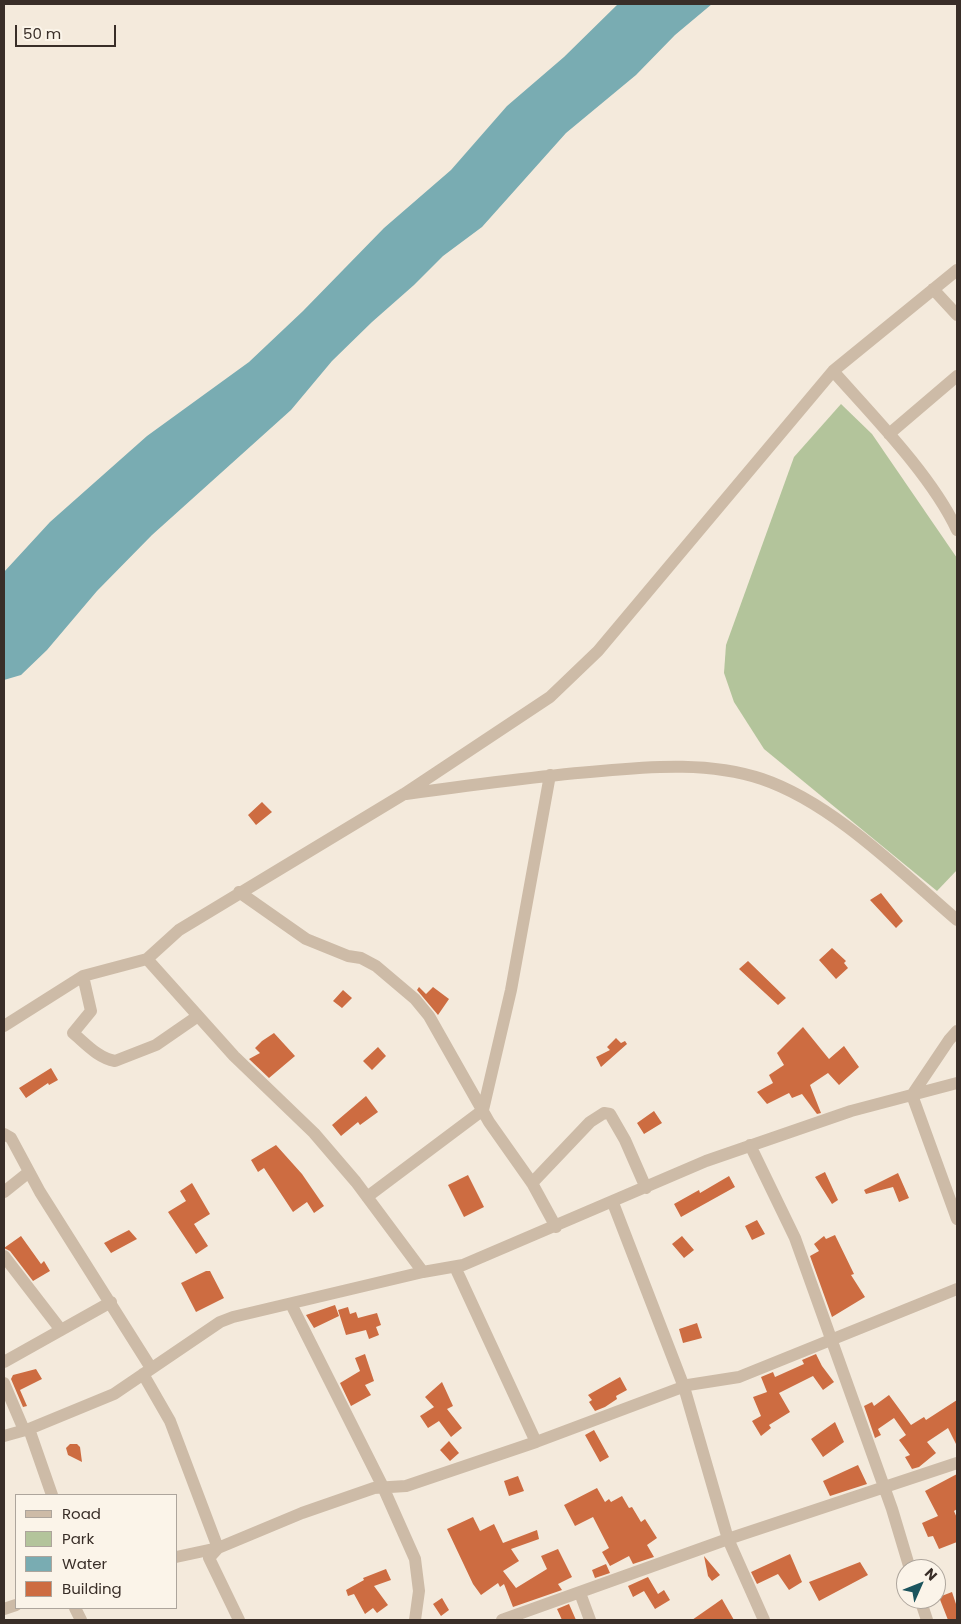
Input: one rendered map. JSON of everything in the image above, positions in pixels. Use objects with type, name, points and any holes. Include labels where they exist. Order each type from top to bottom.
[{"type":"street","points":[[4,1026],[83,976],[147,959],[179,930],[404,794],[550,696],[598,651],[833,371],[957,270]]},
{"type":"street","points":[[933,289],[957,315]]},
{"type":"street","points":[[833,371],[889,434],[956,523]]},
{"type":"street","points":[[889,434],[957,376]]},
{"type":"street","points":[[404,794],[550,774],[648,767],[717,770],[762,779],[811,802],[848,828],[957,920]]},
{"type":"street","points":[[367,1197],[483,1110],[510,990],[550,774]]},
{"type":"street","points":[[239,892],[306,939],[348,956],[361,958],[376,966],[415,999],[429,1016],[483,1110],[532,1183],[556,1226]]},
{"type":"street","points":[[147,959],[234,1056],[314,1133],[367,1197],[423,1272]]},
{"type":"street","points":[[83,976],[91,1011],[73,1033],[102,1057],[110,1060],[115,1061],[156,1045],[198,1016]]},
{"type":"street","points":[[912,1096],[957,1031]]},
{"type":"street","points":[[4,1436],[27,1430],[114,1394],[220,1322],[423,1272],[455,1267],[612,1203],[706,1161],[851,1111],[957,1083]]},
{"type":"street","points":[[912,1096],[957,1219]]},
{"type":"street","points":[[532,1183],[590,1122],[604,1113],[610,1114],[625,1140],[646,1188]]},
{"type":"street","points":[[4,1134],[11,1138],[29,1172],[111,1302],[147,1371],[170,1421],[218,1548]]},
{"type":"street","points":[[750,1145],[795,1238],[832,1339],[907,1559]]},
{"type":"street","points":[[4,1192],[29,1172]]},
{"type":"street","points":[[612,1203],[684,1387],[728,1539],[764,1620]]},
{"type":"street","points":[[4,1256],[61,1330]]},
{"type":"street","points":[[455,1267],[536,1442]]},
{"type":"street","points":[[178,1557],[218,1548],[302,1513],[374,1488],[406,1486],[536,1442],[684,1387],[739,1377],[957,1290]]},
{"type":"street","points":[[4,1362],[111,1302]]},
{"type":"street","points":[[291,1304],[383,1487],[415,1559],[419,1591],[415,1620]]},
{"type":"street","points":[[4,1383],[27,1430],[52,1494]]},
{"type":"street","points":[[502,1620],[580,1594],[728,1539],[957,1463]]},
{"type":"street","points":[[218,1548],[209,1558],[239,1620]]},
{"type":"street","points":[[580,1594],[590,1620]]},
{"type":"green space","points":[[841,404],[872,434],[957,558],[957,870],[937,891],[764,749],[734,702],[724,673],[726,645],[794,457]]},
{"type":"water","points":[[618,4],[712,4],[675,35],[636,75],[566,133],[482,227],[443,256],[372,322],[332,361],[291,410],[152,535],[97,591],[47,650],[21,675],[4,680],[4,572],[50,522],[147,436],[249,362],[303,311],[384,228],[451,170],[507,106],[564,57]]},
{"type":"building","points":[[262,802],[272,812],[256,825],[248,815]]},
{"type":"building","points":[[881,893],[903,921],[896,928],[870,900]]},
{"type":"building","points":[[832,948],[846,961],[844,963],[848,968],[836,979],[819,960]]},
{"type":"building","points":[[748,961],[786,998],[778,1005],[739,969]]},
{"type":"building","points":[[419,987],[426,994],[433,987],[449,999],[438,1015],[417,990]]},
{"type":"building","points":[[343,990],[352,998],[342,1008],[333,1001]]},
{"type":"building","points":[[803,1027],[829,1059],[844,1046],[859,1067],[839,1085],[828,1073],[810,1085],[821,1113],[817,1114],[802,1094],[792,1098],[789,1093],[767,1104],[757,1092],[773,1083],[769,1075],[784,1065],[777,1053]]},
{"type":"building","points":[[274,1033],[295,1056],[269,1078],[249,1059],[260,1053],[255,1048]]},
{"type":"building","points":[[616,1038],[621,1043],[625,1041],[627,1044],[601,1067],[596,1057],[610,1050],[607,1047]]},
{"type":"building","points":[[378,1047],[386,1056],[372,1070],[363,1061]]},
{"type":"building","points":[[51,1068],[58,1080],[49,1085],[48,1083],[26,1098],[19,1088]]},
{"type":"building","points":[[366,1096],[378,1112],[360,1125],[358,1122],[341,1136],[332,1125]]},
{"type":"building","points":[[654,1111],[662,1123],[644,1134],[637,1123]]},
{"type":"building","points":[[276,1145],[302,1174],[324,1206],[314,1213],[307,1202],[293,1212],[264,1168],[258,1172],[251,1160]]},
{"type":"building","points":[[825,1172],[838,1200],[832,1204],[815,1177]]},
{"type":"building","points":[[898,1173],[909,1198],[899,1202],[893,1187],[866,1194],[864,1190]]},
{"type":"building","points":[[468,1175],[484,1207],[464,1217],[448,1185]]},
{"type":"building","points":[[729,1176],[735,1187],[681,1217],[674,1204],[699,1190],[700,1193]]},
{"type":"building","points":[[192,1183],[210,1214],[194,1224],[208,1246],[196,1254],[168,1212],[186,1201],[180,1191]]},
{"type":"building","points":[[757,1220],[765,1234],[752,1240],[745,1226]]},
{"type":"building","points":[[129,1230],[137,1239],[111,1253],[104,1243]]},
{"type":"building","points":[[835,1235],[854,1274],[851,1275],[865,1297],[832,1317],[810,1256],[819,1251],[814,1244],[824,1236],[826,1239]]},
{"type":"building","points":[[21,1236],[41,1264],[44,1261],[50,1271],[33,1281],[10,1251],[4,1248]]},
{"type":"building","points":[[682,1236],[694,1250],[684,1258],[672,1244]]},
{"type":"building","points":[[206,1271],[210,1271],[224,1298],[196,1312],[181,1283]]},
{"type":"building","points":[[335,1305],[339,1316],[314,1328],[306,1315]]},
{"type":"building","points":[[348,1307],[350,1314],[356,1312],[358,1318],[377,1313],[381,1325],[376,1327],[379,1335],[369,1339],[366,1330],[346,1335],[338,1310]]},
{"type":"building","points":[[697,1323],[702,1338],[683,1343],[679,1329]]},
{"type":"building","points":[[365,1354],[374,1381],[365,1385],[371,1395],[351,1406],[340,1383],[360,1371],[355,1358]]},
{"type":"building","points":[[816,1354],[834,1382],[823,1390],[813,1376],[779,1393],[790,1412],[769,1425],[771,1428],[761,1436],[752,1421],[761,1416],[753,1397],[767,1392],[761,1377],[773,1372],[775,1377],[804,1364],[802,1360]]},
{"type":"building","points":[[36,1369],[42,1379],[20,1390],[27,1406],[23,1407],[11,1379],[13,1375]]},
{"type":"building","points":[[620,1377],[627,1390],[616,1396],[617,1399],[605,1407],[595,1411],[589,1402],[592,1400],[588,1395]]},
{"type":"building","points":[[442,1382],[453,1406],[447,1409],[462,1428],[451,1437],[439,1421],[428,1428],[420,1416],[434,1407],[425,1397]]},
{"type":"building","points":[[889,1395],[911,1425],[924,1417],[926,1420],[957,1400],[957,1446],[948,1428],[927,1442],[936,1453],[919,1467],[912,1469],[905,1457],[910,1455],[899,1440],[906,1435],[894,1418],[878,1429],[881,1435],[875,1438],[864,1406],[872,1402],[874,1406]]},
{"type":"building","points":[[835,1422],[844,1442],[823,1457],[811,1439]]},
{"type":"building","points":[[594,1430],[609,1457],[600,1462],[585,1435]]},
{"type":"building","points":[[449,1441],[459,1453],[450,1461],[440,1450]]},
{"type":"building","points":[[70,1444],[77,1444],[80,1447],[82,1462],[68,1455],[66,1448]]},
{"type":"building","points":[[858,1465],[867,1484],[830,1496],[823,1481]]},
{"type":"building","points":[[957,1474],[957,1509],[954,1511],[957,1518],[957,1542],[939,1549],[933,1536],[928,1537],[922,1523],[938,1516],[925,1491]]},
{"type":"building","points":[[518,1476],[524,1491],[509,1496],[504,1481]]},
{"type":"building","points":[[597,1488],[605,1502],[609,1499],[611,1502],[622,1496],[629,1508],[632,1507],[641,1522],[645,1519],[657,1538],[647,1545],[654,1557],[633,1564],[629,1556],[610,1566],[602,1552],[609,1548],[593,1517],[575,1526],[564,1505]]},
{"type":"building","points":[[473,1517],[480,1531],[494,1524],[503,1543],[537,1530],[539,1539],[511,1549],[519,1561],[503,1571],[516,1588],[547,1569],[541,1556],[558,1549],[572,1577],[558,1584],[562,1590],[513,1607],[504,1584],[500,1587],[498,1583],[481,1595],[473,1584],[447,1529]]},
{"type":"building","points":[[790,1554],[802,1582],[789,1590],[778,1574],[757,1584],[751,1572]]},
{"type":"building","points":[[704,1556],[720,1575],[712,1581],[708,1576]]},
{"type":"building","points":[[860,1562],[868,1575],[819,1601],[809,1582]]},
{"type":"building","points":[[606,1564],[610,1573],[595,1578],[592,1570]]},
{"type":"building","points":[[386,1569],[391,1580],[374,1586],[388,1605],[377,1613],[373,1608],[365,1614],[354,1594],[348,1596],[346,1590],[364,1580],[363,1578]]},
{"type":"building","points":[[648,1577],[658,1594],[664,1590],[670,1600],[655,1609],[644,1591],[633,1597],[628,1586]]},
{"type":"building","points":[[952,1592],[957,1607],[957,1620],[948,1620],[944,1609],[946,1609],[946,1594]]},
{"type":"building","points":[[442,1598],[449,1610],[441,1616],[433,1604]]},
{"type":"building","points":[[722,1599],[734,1620],[692,1620],[715,1604]]},
{"type":"building","points":[[569,1604],[576,1620],[562,1620],[557,1609]]}]
